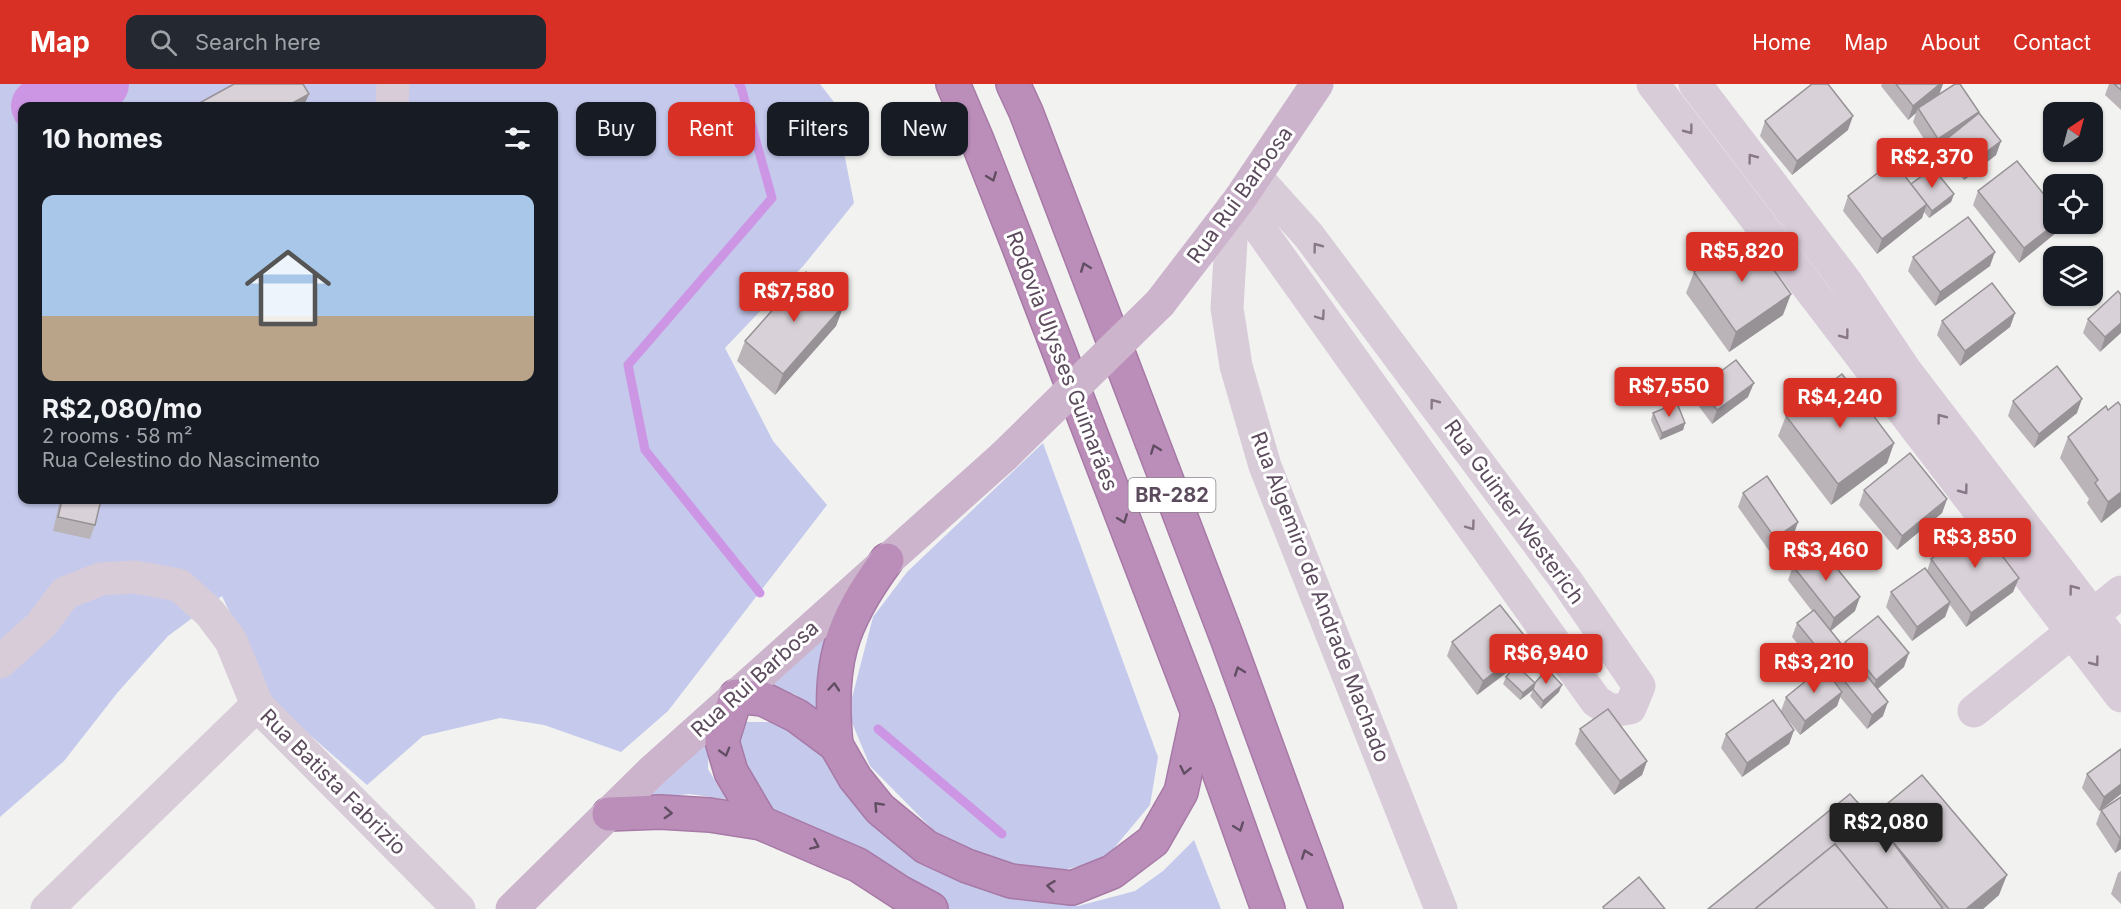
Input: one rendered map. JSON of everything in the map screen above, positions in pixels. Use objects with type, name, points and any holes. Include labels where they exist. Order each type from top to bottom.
[{"type":"highway","name":"Rodovia Ulysses Guimarães","points":[[953,84],[1007,215],[1198,712],[1268,909]]},
{"type":"highway","name":"BR-282","points":[[1013,84],[1030,122],[1223,627],[1326,909]]},
{"type":"highway","points":[[836,746],[832,706],[836,666],[843,637],[864,592],[887,560]]},
{"type":"highway","points":[[761,823],[731,772],[722,741],[736,696],[763,699],[797,716],[836,746],[855,778],[880,809],[926,847],[967,866],[1011,881],[1072,888],[1112,872],[1153,841],[1180,792],[1198,712]]},
{"type":"highway","points":[[609,814],[710,815],[761,823],[858,865],[931,909]]},
{"type":"main road","name":"Rua Rui Barbosa","points":[[512,909],[652,771],[1004,456],[1160,303],[1242,194],[1317,84]]},
{"type":"street","points":[[392,102],[393,84]]},
{"type":"street","points":[[1695,84],[1846,282],[1894,378]]},
{"type":"street","points":[[1668,89],[1748,208],[1821,303],[1894,378],[2082,623],[2121,696]]},
{"type":"street","points":[[1748,208],[1775,188]]},
{"type":"street","name":"Rua Guinter Westerich","points":[[1242,194],[1309,236],[1565,579],[1639,686],[1630,708],[1611,711],[1596,701],[1364,376],[1242,194]]},
{"type":"street","name":"Rua Algemiro de Andrade Machado","points":[[1242,194],[1227,308],[1236,366],[1265,466],[1441,909]]},
{"type":"street","points":[[1821,303],[1846,282]]},
{"type":"street","points":[[1364,376],[1396,352]]},
{"type":"street","points":[[1442,486],[1478,463]]},
{"type":"street","name":"Rua Batista Fabrizio","points":[[0,662],[41,625],[65,593],[101,579],[134,577],[179,585],[210,613],[231,641],[257,705],[459,909]]},
{"type":"street","points":[[1529,607],[1565,579]]},
{"type":"street","points":[[1974,711],[2121,592]]},
{"type":"street","points":[[2082,623],[2121,652]]},
{"type":"street","points":[[47,909],[257,705]]},
{"type":"shaded area","points":[[0,84],[820,84],[834,102],[767,102],[767,156],[845,156],[854,203],[804,265],[725,348],[773,441],[827,505],[668,711],[621,752],[544,725],[500,718],[423,736],[367,785],[272,702],[222,596],[168,636],[118,692],[64,761],[0,817]]},
{"type":"shaded area","points":[[1043,443],[1158,757],[1150,805],[1104,860],[1055,872],[995,862],[942,839],[870,766],[848,713],[873,617],[907,572]]},
{"type":"shaded area","points":[[832,627],[821,714],[794,694],[763,691]]},
{"type":"shaded area","points":[[744,722],[772,722],[808,735],[985,885],[1078,906],[1135,891],[1163,871],[1194,840],[1221,909],[940,909],[779,817],[754,790],[737,745]]},
{"type":"shaded area","points":[[709,739],[708,769],[726,799],[689,794],[638,800]]},
{"type":"building","points":[[234,84],[303,84],[309,94],[294,102],[201,102]]},
{"type":"building","points":[[1812,84],[1828,84],[1853,116],[1797,161],[1765,121]]},
{"type":"building","points":[[1896,84],[1940,84],[1913,106]]},
{"type":"building","points":[[1955,84],[1960,84],[1979,112],[1938,139],[1918,108]]},
{"type":"building","points":[[1979,113],[2001,141],[1969,165],[1948,138]]},
{"type":"building","points":[[1893,161],[1927,204],[1882,239],[1848,196]]},
{"type":"building","points":[[2017,161],[2043,193],[2043,233],[2024,248],[1978,191]]},
{"type":"building","points":[[1933,168],[1954,194],[1932,211],[1911,184]]},
{"type":"building","points":[[1968,217],[1995,252],[1940,292],[1913,257]]},
{"type":"building","points":[[1748,234],[1791,294],[1736,332],[1694,272]]},
{"type":"building","points":[[806,272],[844,305],[783,374],[745,341]]},
{"type":"building","points":[[1992,283],[2015,313],[1965,351],[1942,321]]},
{"type":"building","points":[[2118,291],[2121,295],[2121,323],[2105,337],[2088,319]]},
{"type":"building","points":[[1736,360],[1754,383],[1717,410],[1700,387]]},
{"type":"building","points":[[2057,366],[2082,399],[2039,434],[2013,401]]},
{"type":"building","points":[[1842,374],[1894,443],[1838,484],[1786,416]]},
{"type":"building","points":[[2118,402],[2121,406],[2121,492],[2108,502],[2095,483],[2098,480],[2068,437],[2106,406],[2108,410]]},
{"type":"building","points":[[1677,403],[1685,423],[1662,433],[1653,413]]},
{"type":"building","points":[[1910,453],[1947,499],[1902,536],[1864,490]]},
{"type":"building","points":[[1767,476],[1798,522],[1775,538],[1743,493]]},
{"type":"building","points":[[61,504],[100,504],[95,525],[58,517]]},
{"type":"building","points":[[1978,524],[2019,578],[1971,613],[1931,559]]},
{"type":"building","points":[[1818,545],[1860,597],[1834,618],[1793,566]]},
{"type":"building","points":[[1925,568],[1950,602],[1917,627],[1891,592]]},
{"type":"building","points":[[1500,605],[1531,644],[1483,681],[1452,642]]},
{"type":"building","points":[[1814,610],[1888,702],[1872,715],[1797,623]]},
{"type":"building","points":[[1878,616],[1909,653],[1876,680],[1845,642]]},
{"type":"building","points":[[1516,665],[1535,683],[1523,693],[1506,677]]},
{"type":"building","points":[[1823,667],[1842,692],[1805,721],[1786,697]]},
{"type":"building","points":[[1547,669],[1562,685],[1543,701],[1533,689],[1535,683]]},
{"type":"building","points":[[1773,700],[1794,730],[1747,763],[1726,734]]},
{"type":"building","points":[[1608,709],[1647,761],[1620,781],[1580,729]]},
{"type":"building","points":[[2121,749],[2121,784],[2104,797],[2087,774]]},
{"type":"building","points":[[1922,775],[2007,875],[1966,909],[1949,909],[1888,836],[1943,909],[1888,909],[1835,844],[1755,909],[1708,909],[1850,794],[1871,817]]},
{"type":"building","points":[[2121,797],[2121,838],[2120,838],[2101,810]]},
{"type":"building","points":[[1835,844],[1888,909],[1755,909]]},
{"type":"building","points":[[1639,877],[1665,909],[1604,909],[1603,907]]},
{"type":"waterway","points":[[50,102],[102,84]]},
{"type":"waterway","points":[[739,84],[772,198],[628,365],[645,450],[760,593]]},
{"type":"waterway","points":[[878,729],[1002,834]]}]
